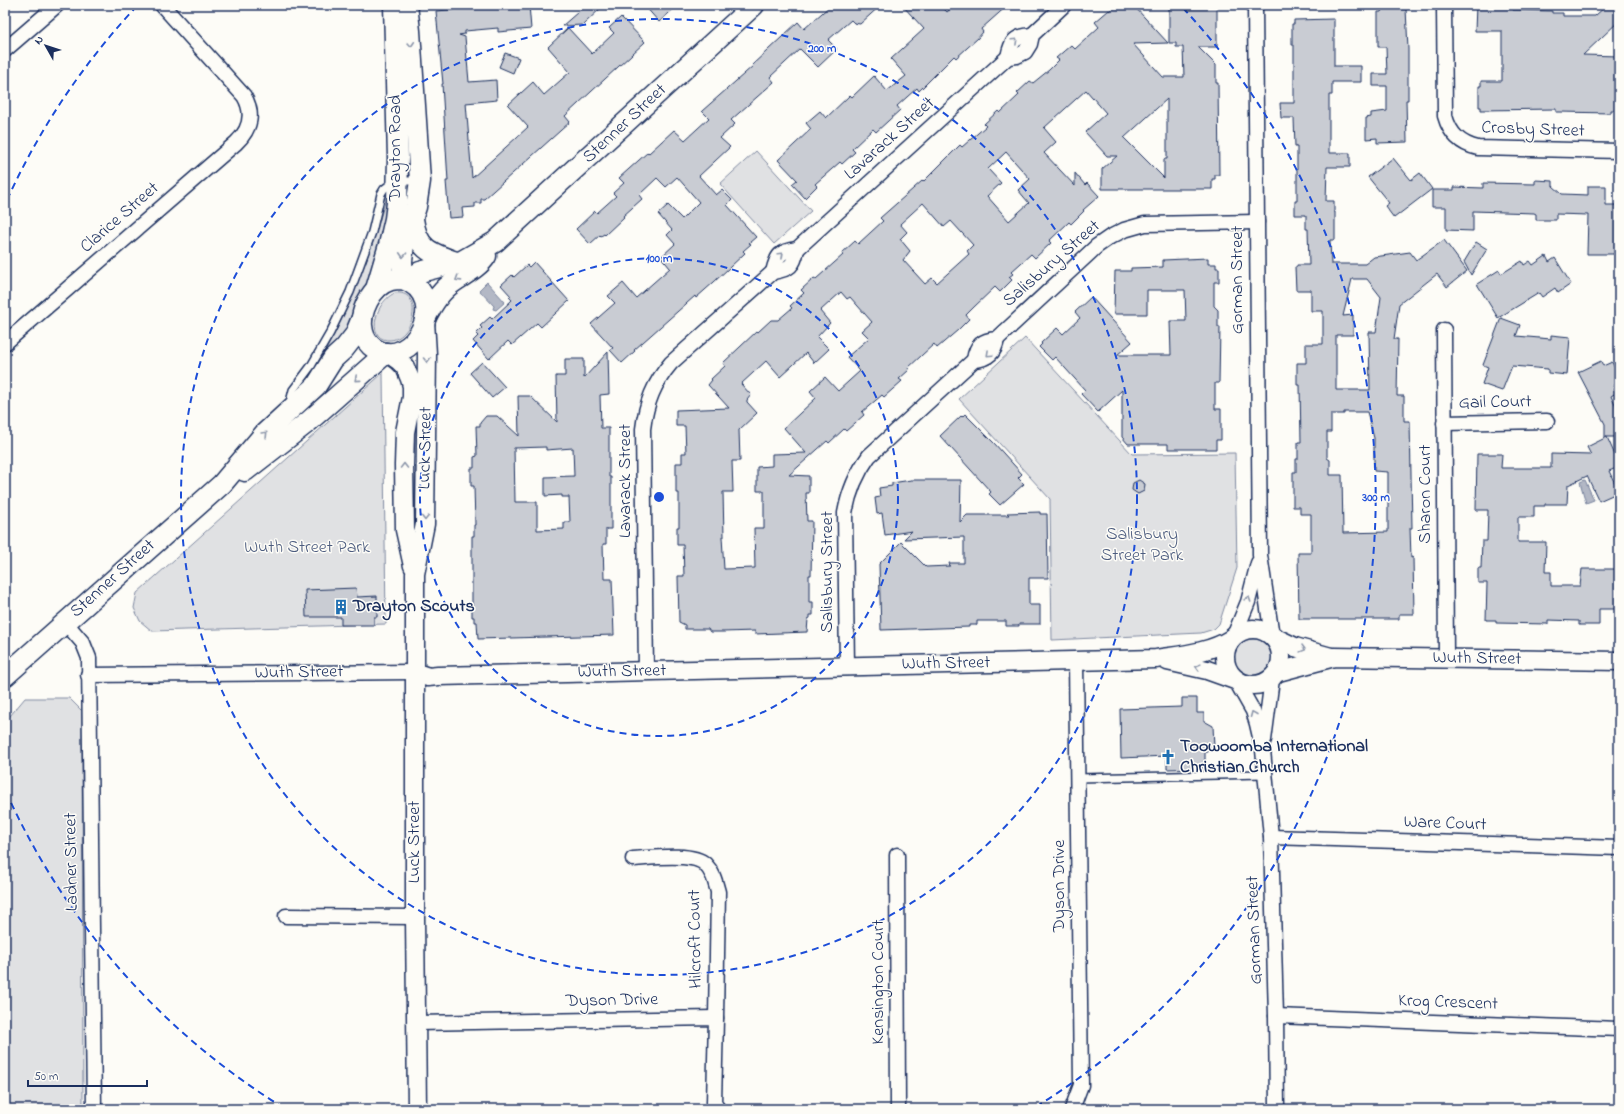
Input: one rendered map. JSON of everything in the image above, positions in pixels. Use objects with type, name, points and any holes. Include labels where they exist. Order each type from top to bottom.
[{"type":"main road","name":"Drayton Road","points":[[376,289],[395,219],[398,158],[394,5]]},
{"type":"main road","name":"Drayton Road","points":[[405,279],[402,261],[404,244],[413,219],[420,181],[407,5]]},
{"type":"main road","name":"Stenner Street","points":[[405,279],[420,272],[456,262],[473,255],[495,242],[754,5]]},
{"type":"main road","points":[[413,219],[417,237],[422,245],[437,256],[456,262]]},
{"type":"main road","name":"Stenner Street","points":[[425,320],[440,294],[448,286],[483,260],[495,242]]},
{"type":"main road","points":[[405,279],[414,284],[424,295],[426,311],[425,320],[418,337],[412,344],[404,349],[388,353],[379,351],[371,346],[365,339],[362,330],[362,318],[365,306],[376,289],[391,280],[405,279]]},
{"type":"main road","name":"Stenner Street","points":[[301,415],[316,386],[333,359],[355,335],[362,318]]},
{"type":"main road","name":"Stenner Street","points":[[5,676],[222,484],[246,471],[301,415],[388,353]]},
{"type":"street","points":[[5,50],[56,5]]},
{"type":"street","name":"Clarice Street","points":[[5,343],[236,143],[246,131],[250,116],[250,109],[244,96],[162,5]]},
{"type":"street","name":"Lavarack Street","points":[[646,671],[643,429],[648,400],[662,374],[672,363],[773,272],[791,266],[796,258],[798,249],[1008,57],[1017,56],[1026,52],[1032,35],[1064,5]]},
{"type":"street","name":"Gorman Street","points":[[1255,5],[1260,555],[1272,636]]},
{"type":"street","name":"Crosby Street","points":[[1444,5],[1445,116],[1451,131],[1462,143],[1478,148],[1619,151]]},
{"type":"street","name":"Salisbury Street","points":[[847,667],[845,513],[852,483],[860,468],[869,456],[974,360],[975,352],[980,343],[988,339],[997,339],[1097,246],[1110,237],[1134,226],[1155,223],[1257,222]]},
{"type":"street","name":"Luck Street","points":[[417,1109],[414,672],[415,574],[425,524],[427,354],[425,320]]},
{"type":"street","name":"Sharon Court","points":[[1444,330],[1446,659]]},
{"type":"street","name":"Luck Street","points":[[388,353],[405,367],[412,386],[412,397],[404,432],[404,472],[406,530],[415,574]]},
{"type":"street","name":"Gail Court","points":[[1444,423],[1547,421]]},
{"type":"street","name":"Gorman Street","points":[[1232,637],[1248,602],[1260,555]]},
{"type":"street","name":"Ladner Street","points":[[65,622],[83,643],[89,658],[94,1109]]},
{"type":"street","points":[[1253,629],[1263,630],[1272,636],[1278,644],[1281,653],[1281,663],[1275,675],[1263,684],[1254,686],[1244,685],[1235,680],[1229,674],[1225,665],[1224,656],[1226,647],[1232,637],[1243,630],[1253,629]]},
{"type":"street","name":"Wuth Street","points":[[1272,636],[1295,647],[1334,657],[1619,661]]},
{"type":"street","name":"Wuth Street","points":[[88,675],[414,672],[428,677],[1156,659],[1207,650],[1223,644],[1232,637]]},
{"type":"street","name":"Wuth Street","points":[[1275,675],[1334,657]]},
{"type":"street","name":"Wuth Street","points":[[1156,659],[1196,667],[1235,680]]},
{"type":"street","name":"Dyson Drive","points":[[1072,1109],[1081,1086],[1076,661]]},
{"type":"street","name":"Gorman Street","points":[[1263,750],[1275,675]]},
{"type":"street","name":"Gorman Street","points":[[1235,680],[1253,711],[1263,750],[1271,837],[1277,1109]]},
{"type":"street","name":"Ware Court","points":[[1271,837],[1619,848]]},
{"type":"street","name":"Kensington Court","points":[[897,855],[898,1109]]},
{"type":"street","name":"Hilcroft Court","points":[[633,858],[689,857],[704,863],[713,873],[718,892],[716,1018]]},
{"type":"street","points":[[286,916],[415,917]]},
{"type":"street","name":"Krog Crescent","points":[[1276,1016],[1619,1029]]},
{"type":"street","points":[[716,1018],[714,1103],[718,1109]]},
{"type":"street","name":"Dyson Drive","points":[[417,1023],[716,1018]]},
{"type":"lane","points":[[301,415],[291,398],[293,390],[311,366],[330,333],[350,292],[372,232],[381,194],[388,186],[397,181],[420,181]]},
{"type":"lane","points":[[1078,778],[1265,774]]},
{"type":"green space","points":[[756,151],[811,211],[774,244],[720,184]]},
{"type":"green space","points":[[385,202],[391,203],[383,243],[354,322],[316,368],[356,287]]},
{"type":"green space","points":[[395,293],[404,294],[410,299],[413,306],[413,315],[405,332],[398,338],[390,340],[382,339],[377,334],[375,328],[378,312],[388,297]]},
{"type":"green space","name":"Salisbury Street Park","points":[[1025,338],[1132,454],[1235,453],[1237,568],[1219,624],[1214,629],[1201,633],[1052,640],[1050,499],[959,399]]},
{"type":"green space","name":"Wuth Street Park","points":[[383,373],[386,624],[152,631],[140,621],[134,608],[137,593]]},
{"type":"green space","points":[[1249,639],[1257,639],[1264,642],[1269,647],[1272,658],[1269,669],[1264,674],[1257,677],[1249,677],[1242,674],[1237,669],[1234,662],[1234,654],[1237,647],[1242,642]]},
{"type":"green space","points":[[25,698],[69,698],[82,711],[83,1109],[5,1109],[5,722]]},
{"type":"shaded area","points":[[487,282],[505,302],[496,310],[493,309],[494,306],[479,290]]},
{"type":"shaded area","points":[[1585,480],[1594,500],[1586,503],[1580,482]]},
{"type":"building","points":[[529,5],[531,29],[498,32],[498,28],[465,31],[465,34],[459,35],[465,37],[469,82],[496,80],[497,100],[466,103],[472,178],[528,127],[508,105],[533,82],[544,95],[570,72],[548,47],[568,28],[592,54],[614,33],[609,28],[621,17],[645,42],[565,116],[570,122],[484,199],[481,199],[481,203],[475,203],[475,207],[462,208],[463,217],[449,218],[446,181],[448,181],[443,84],[436,11]]},
{"type":"building","points":[[586,5],[604,5],[583,25],[562,26]]},
{"type":"building","points":[[644,5],[678,5],[659,22]]},
{"type":"building","points":[[831,5],[881,5],[860,24],[854,23],[851,20],[828,40],[837,49],[818,67],[800,49],[770,77],[774,82],[731,120],[735,124],[720,138],[730,147],[699,176],[716,195],[722,190],[732,200],[727,205],[756,237],[743,251],[745,253],[696,298],[695,296],[634,350],[635,351],[622,363],[610,350],[613,348],[591,324],[615,303],[608,296],[623,283],[636,298],[670,268],[661,257],[675,244],[667,235],[672,230],[658,214],[668,205],[682,219],[699,202],[677,177],[666,187],[657,178],[639,195],[642,199],[605,235],[600,235],[590,244],[576,229],[595,211],[597,213],[616,196],[613,193],[624,183],[619,178],[648,152],[649,153],[674,130],[685,140],[709,118],[702,111],[753,66],[752,65],[798,22],[804,29]]},
{"type":"building","points":[[902,5],[940,5],[947,12],[955,5],[1008,5],[981,29],[983,32],[978,38],[956,58],[954,56],[919,91],[917,88],[897,106],[900,110],[876,132],[873,129],[852,149],[855,152],[842,164],[840,162],[815,184],[817,186],[805,198],[792,184],[797,180],[778,160],[811,129],[806,123],[820,111],[826,118],[850,95],[852,97],[874,76],[887,91],[906,76],[891,59],[924,29]]},
{"type":"building","points":[[1117,5],[1133,5],[1168,43],[1133,44],[1163,77],[1184,77],[1183,47],[1176,47],[1176,43],[1169,43],[1169,5],[1217,5],[1217,47],[1198,47],[1216,65],[1216,83],[1218,83],[1219,175],[1215,175],[1215,179],[1212,179],[1212,189],[1102,189],[1102,169],[1117,156],[1107,156],[1085,132],[1106,113],[1086,90],[1044,128],[1056,142],[1044,153],[1075,186],[1075,173],[1085,185],[1087,183],[1099,196],[1083,210],[1084,211],[1071,224],[1069,222],[1049,241],[1051,243],[1035,258],[1031,254],[1011,272],[1013,274],[1009,277],[1012,280],[1000,292],[995,287],[966,315],[969,319],[958,330],[937,348],[934,344],[908,368],[909,370],[899,379],[902,381],[884,397],[882,395],[862,412],[864,415],[846,431],[844,429],[829,443],[827,441],[789,475],[809,476],[809,493],[806,493],[807,521],[812,521],[809,602],[813,602],[813,615],[810,615],[810,618],[808,619],[807,632],[755,634],[755,631],[710,632],[708,629],[685,629],[685,625],[679,622],[678,576],[684,576],[683,545],[677,545],[677,527],[679,527],[679,493],[676,493],[676,463],[682,463],[682,453],[686,453],[685,426],[676,426],[676,410],[729,408],[708,385],[712,380],[711,379],[725,366],[723,363],[757,331],[758,332],[771,320],[778,320],[792,308],[790,306],[804,293],[801,290],[843,255],[842,253],[855,241],[858,244],[883,221],[880,218],[922,181],[923,182],[960,145],[962,147],[986,126],[984,124],[998,111],[1000,113],[1019,95],[1017,93],[1030,81],[1033,83],[1049,70],[1059,60],[1056,58],[1071,45],[1075,49],[1099,27],[1095,22],[1109,10],[1110,11]],"holes":[[[1167,99],[1167,159],[1164,159],[1164,178],[1124,138]],[[1006,152],[1030,179],[1018,190],[1029,203],[1009,221],[987,196],[1001,183],[988,169]],[[923,203],[944,227],[951,221],[973,245],[967,251],[969,254],[937,283],[932,278],[925,284],[903,260],[910,251],[900,239],[907,232],[900,224]],[[841,292],[847,299],[850,297],[872,322],[862,331],[869,338],[847,357],[860,371],[838,391],[825,377],[810,391],[816,398],[784,428],[806,453],[772,454],[772,466],[757,467],[757,491],[764,491],[764,528],[754,528],[755,568],[724,569],[722,537],[724,537],[723,492],[733,492],[732,461],[740,461],[739,430],[757,413],[747,402],[751,395],[741,384],[766,361],[780,377],[806,353],[814,363],[829,349],[817,337],[830,323],[820,311]]]},
{"type":"building","points":[[1476,5],[1513,5],[1513,10],[1552,11],[1552,13],[1563,13],[1563,16],[1595,16],[1607,5],[1619,5],[1619,21],[1583,55],[1618,56],[1619,110],[1611,110],[1611,113],[1556,112],[1556,109],[1481,110],[1481,107],[1479,107],[1479,86],[1481,86],[1481,81],[1502,81],[1502,31],[1475,31]]},
{"type":"building","points":[[1382,9],[1406,9],[1408,49],[1408,100],[1406,100],[1407,142],[1377,143],[1377,138],[1366,139],[1366,118],[1371,117],[1371,113],[1387,111],[1387,86],[1373,86],[1373,74],[1387,74],[1386,47],[1378,47],[1378,12],[1381,12]]},
{"type":"building","points":[[1334,19],[1334,66],[1361,66],[1361,82],[1332,82],[1332,95],[1329,95],[1329,153],[1350,153],[1350,167],[1327,167],[1326,201],[1334,201],[1335,212],[1335,240],[1330,240],[1331,264],[1365,264],[1374,257],[1410,252],[1416,260],[1444,240],[1467,271],[1447,287],[1437,274],[1399,304],[1394,339],[1398,339],[1397,396],[1404,396],[1404,421],[1410,421],[1412,528],[1410,528],[1411,558],[1413,557],[1414,614],[1399,614],[1399,619],[1299,619],[1298,553],[1311,553],[1311,514],[1300,514],[1300,507],[1293,507],[1293,472],[1296,472],[1298,442],[1301,442],[1300,385],[1297,385],[1297,363],[1306,363],[1306,344],[1323,344],[1323,311],[1311,311],[1311,290],[1296,290],[1295,267],[1297,267],[1297,265],[1309,265],[1308,229],[1306,229],[1306,215],[1295,215],[1295,201],[1297,201],[1297,147],[1295,147],[1294,118],[1281,118],[1280,103],[1294,103],[1294,45],[1292,45],[1292,24],[1294,24],[1294,20]],"holes":[[[1352,279],[1367,279],[1381,297],[1376,332],[1369,332],[1370,390],[1336,390],[1336,335],[1353,335],[1353,315],[1343,316]],[[1344,412],[1367,412],[1374,438],[1374,471],[1388,472],[1388,532],[1343,533],[1342,475],[1330,475],[1330,460],[1327,458],[1327,432],[1331,432],[1331,414],[1344,414]]]},
{"type":"building","points":[[505,53],[519,58],[513,73],[499,67]]},
{"type":"building","points":[[1393,158],[1411,180],[1420,173],[1432,189],[1394,218],[1385,206],[1389,203],[1368,177]]},
{"type":"building","points":[[1535,180],[1553,181],[1553,186],[1562,194],[1588,195],[1588,186],[1606,186],[1606,205],[1619,205],[1619,254],[1587,254],[1588,215],[1556,214],[1556,220],[1536,220],[1536,214],[1534,213],[1473,211],[1473,231],[1446,230],[1446,207],[1432,207],[1432,190],[1454,190],[1454,187],[1483,188],[1483,183],[1535,184]]},
{"type":"building","points":[[1476,242],[1487,249],[1471,275],[1464,262]]},
{"type":"building","points":[[1546,256],[1549,262],[1555,258],[1571,284],[1558,293],[1555,288],[1542,297],[1539,293],[1498,318],[1477,284],[1499,270],[1501,274],[1522,261],[1524,265],[1530,261],[1533,265]]},
{"type":"building","points":[[1208,258],[1208,264],[1216,264],[1216,268],[1219,268],[1219,282],[1214,282],[1214,306],[1218,310],[1218,327],[1220,327],[1219,383],[1215,383],[1215,409],[1221,409],[1221,440],[1216,440],[1216,449],[1168,449],[1168,444],[1128,444],[1122,437],[1122,390],[1098,412],[1081,394],[1085,390],[1055,357],[1052,360],[1039,347],[1042,344],[1041,343],[1057,328],[1063,334],[1080,318],[1075,312],[1091,297],[1132,342],[1117,355],[1171,355],[1170,321],[1186,321],[1185,290],[1147,290],[1147,314],[1114,314],[1115,271],[1131,271],[1131,268],[1163,267],[1163,260]]},
{"type":"building","points":[[534,262],[569,301],[541,327],[537,323],[512,345],[508,341],[489,359],[473,341],[478,336],[476,334],[482,328],[480,326],[490,317],[492,319],[512,300],[509,297],[511,296],[501,285],[512,275],[514,277],[527,265],[529,267]]},
{"type":"building","points":[[1501,318],[1520,325],[1516,336],[1551,339],[1551,335],[1570,337],[1567,375],[1548,373],[1548,369],[1512,366],[1502,391],[1482,384],[1488,367],[1483,365]]},
{"type":"building","points":[[608,352],[609,394],[600,395],[601,428],[609,428],[611,529],[606,529],[606,544],[603,544],[604,579],[612,579],[614,635],[478,639],[477,622],[474,622],[474,617],[472,617],[472,536],[474,536],[475,525],[474,486],[471,486],[471,468],[474,468],[474,457],[477,456],[476,426],[480,426],[480,423],[486,416],[497,416],[519,436],[518,396],[530,396],[557,422],[556,376],[565,376],[565,359],[584,359],[584,378]],"holes":[[[546,447],[546,450],[573,448],[574,476],[545,477],[545,496],[562,495],[562,497],[569,497],[570,522],[564,522],[564,529],[537,530],[537,502],[515,502],[514,448]]]},
{"type":"building","points":[[1601,361],[1603,366],[1612,362],[1619,377],[1619,383],[1613,386],[1616,393],[1611,396],[1619,414],[1619,437],[1605,437],[1605,424],[1578,372]]},
{"type":"building","points":[[482,362],[505,387],[492,398],[470,373]]},
{"type":"building","points":[[965,414],[1022,474],[1018,478],[1024,484],[1000,505],[989,494],[991,492],[940,436]]},
{"type":"building","points":[[1607,437],[1619,464],[1619,467],[1609,471],[1619,492],[1599,501],[1587,476],[1568,485],[1567,504],[1545,504],[1545,506],[1534,506],[1534,517],[1518,517],[1518,542],[1546,542],[1545,572],[1551,572],[1551,586],[1580,586],[1582,569],[1619,569],[1619,609],[1599,609],[1599,625],[1579,625],[1579,621],[1548,620],[1548,624],[1496,623],[1496,620],[1486,620],[1487,583],[1478,583],[1478,568],[1481,568],[1482,541],[1487,541],[1488,510],[1476,510],[1477,454],[1502,454],[1501,468],[1551,468],[1551,454],[1591,455],[1587,447]]},
{"type":"building","points":[[911,480],[961,480],[960,522],[967,515],[1009,515],[1007,513],[1040,512],[1040,514],[1047,514],[1048,578],[1029,578],[1029,605],[1040,605],[1040,624],[1019,624],[1019,626],[1006,626],[1006,621],[977,621],[977,625],[969,625],[969,627],[881,630],[879,564],[901,542],[926,567],[950,566],[949,563],[964,563],[964,537],[904,539],[912,531],[885,535],[882,513],[877,514],[875,498],[880,497],[879,488],[892,486],[892,483]]},
{"type":"building","points":[[1139,480],[1145,484],[1144,491],[1138,494],[1132,490],[1133,483]]},
{"type":"building","name":"Drayton Scouts","points":[[356,588],[357,597],[377,596],[377,617],[374,617],[374,625],[341,625],[341,617],[306,617],[305,590]]},
{"type":"building","points":[[1182,698],[1197,698],[1197,713],[1204,713],[1204,721],[1213,726],[1214,747],[1205,753],[1205,768],[1167,769],[1167,756],[1121,758],[1120,709],[1182,707]]},
{"type":"place","name":"Drayton Scouts","points":[[341,607]]},
{"type":"place","name":"Toowoomba International Christian Church","points":[[1168,757]]}]
